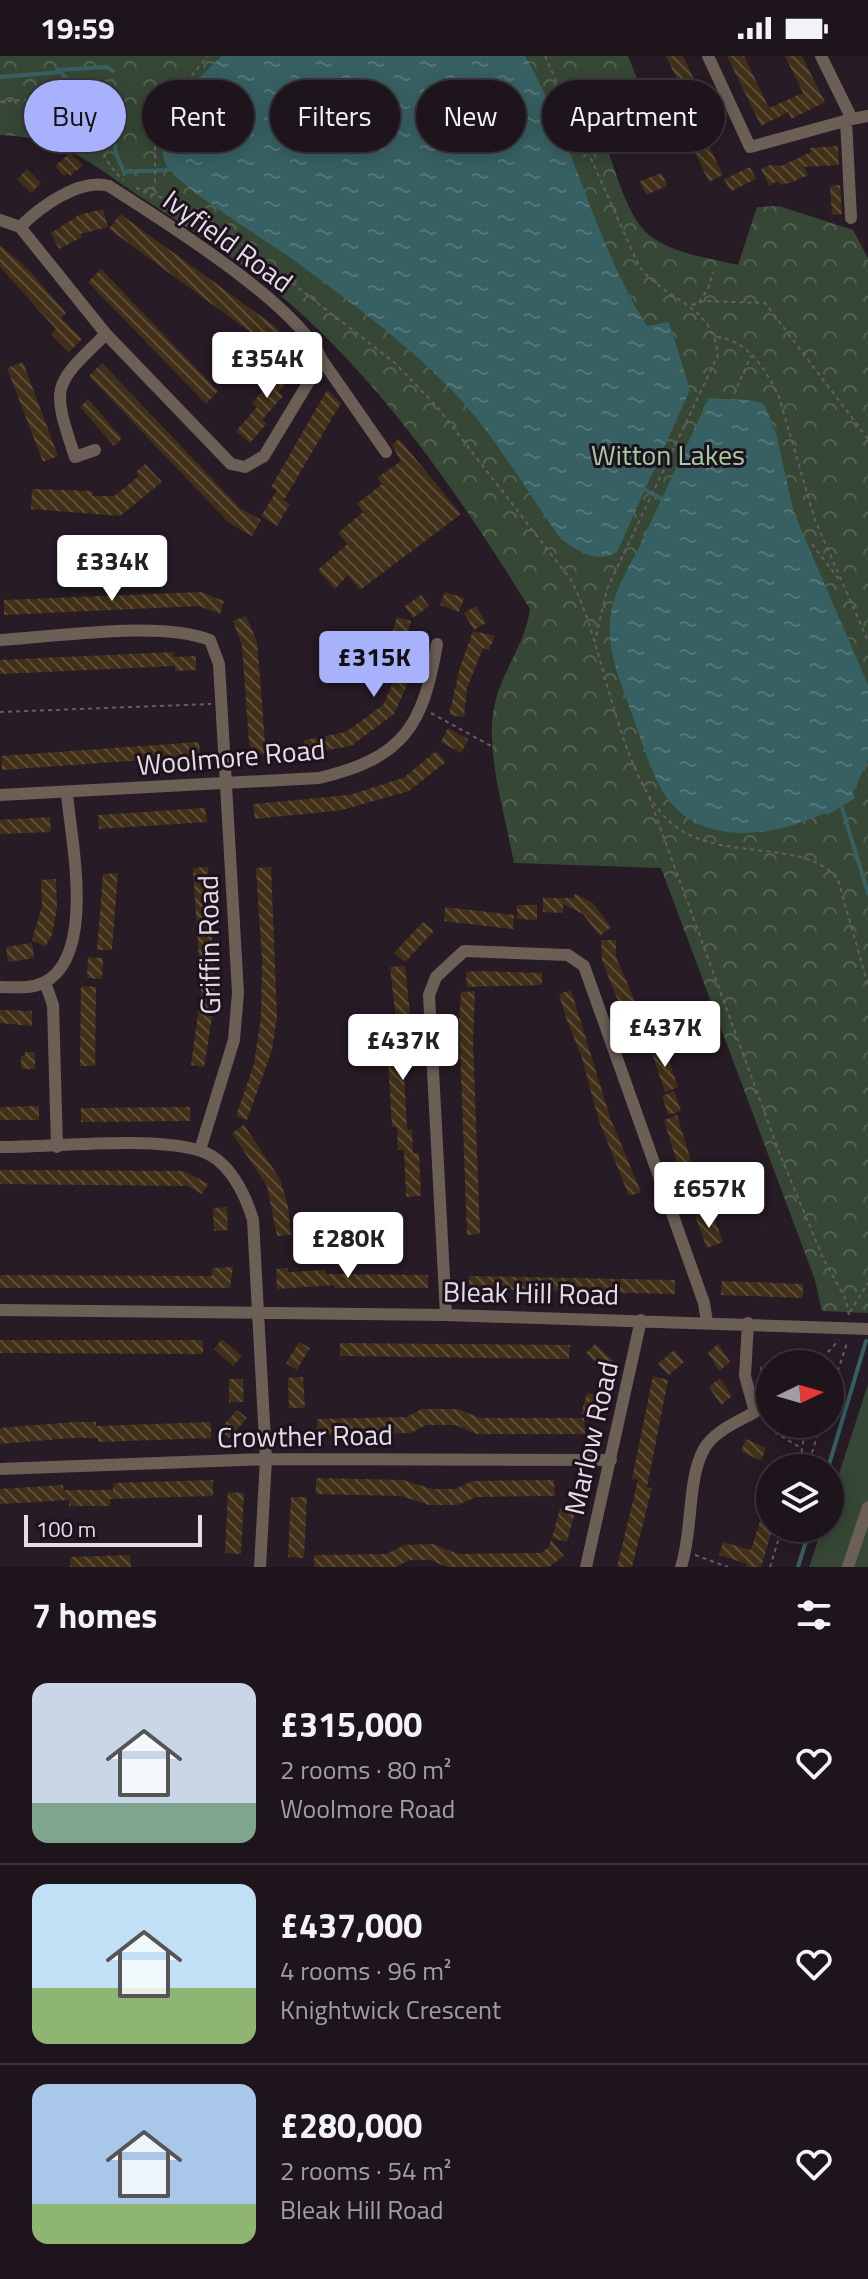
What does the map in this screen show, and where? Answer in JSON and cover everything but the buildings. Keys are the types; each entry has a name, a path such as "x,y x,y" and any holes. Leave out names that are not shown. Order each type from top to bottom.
{"street":[{"path":"708,56 750,147 868,116"},
{"path":"821,56 849,119 851,218"},
{"name":"Ivyfield Road","path":"20,227 77,188 100,183 109,186 212,256 283,311 314,340 322,360 386,452"},
{"path":"0,220 20,227 106,334 231,464 245,467 264,456 322,360"},
{"path":"95,450 75,457 58,390 66,373 106,334"},
{"name":"Griffin Road","path":"0,640 191,632 210,640 219,664 238,993 234,1040 200,1150"},
{"name":"Woolmore Road","path":"0,795 67,794 319,778 352,768 397,743 423,708 437,644"},
{"path":"0,987 27,988 45,982 65,959 78,904 67,794"},
{"path":"446,1315 429,995 436,977 464,951 568,955 584,966 704,1303 707,1322"},
{"path":"45,982 53,1005 57,1147"},
{"path":"0,1147 150,1145 200,1150 230,1172 247,1199 253,1220 266,1459 260,1567"},
{"name":"Bleak Hill Road","path":"0,1310 257,1316 446,1315 748,1323 848,1334 868,1329"},
{"name":"Marlow Road","path":"586,1567 641,1320"},
{"path":"681,1567 704,1448 730,1425 755,1412 745,1376 748,1323"},
{"name":"Crowther Road","path":"0,1469 266,1459 611,1460"},
{"path":"848,1567 868,1507"}],"path":[{"path":"154,192 155,120 208,56"},
{"path":"545,56 639,266 662,291 691,306 706,319 716,337 718,355 607,589 594,642"},
{"path":"0,102 31,100 63,105 89,127 119,176 136,188 154,192 191,210 256,253 395,363 438,408 571,580 610,695 648,792 664,846 779,1152 850,1312"},
{"path":"698,303 708,289 713,272"},
{"path":"691,306 698,303 765,303 868,439"},
{"path":"716,337 742,345 779,397 811,508 868,641"},
{"path":"734,394 752,355"},
{"path":"812,544 842,582"},
{"path":"0,712 222,703"},
{"path":"423,708 493,747"},
{"path":"648,792 669,821 685,833 755,852 805,857 829,867 838,880 868,985"},
{"path":"843,1350 850,1312 868,1283"},
{"path":"829,1350 848,1334"},
{"path":"785,1438 802,1448"},
{"path":"801,1454 804,1438"},
{"path":"770,1567 778,1542"},
{"path":"686,1552 728,1567"}],"green space":[{"name":"Witton Lakes","path":"0,56 628,56 638,80 542,80 542,152 608,152 640,226 657,241 679,251 738,265 757,207 779,206 853,230 868,258 868,1313 822,1311 815,1280 661,868 514,863 494,765 492,725 497,695 523,635 530,609 423,450 362,376 295,308 204,239 70,152 126,152 126,80 24,80 24,137 0,135"},
{"path":"868,1384 868,1567 809,1567 817,1542 844,1542 844,1459"}],"water":[{"name":"Witton Lakes","path":"222,56 525,56 542,89 542,152 569,152 613,261 647,326 669,322 690,390 617,552 594,556 560,538 488,433 461,400 423,363 342,296 205,200 172,173 163,152 254,152 254,80 197,80"},
{"name":"Witton Lakes","path":"709,398 764,404 776,433 794,513 868,685 868,760 853,792 855,798 827,815 824,813 763,832 720,831 700,825 682,814 667,798 647,757 611,649 610,622 617,591"}],"waterway":[{"path":"57,70 107,67 113,71"},
{"path":"0,77 60,72 111,119 116,153 124,172 169,170"},
{"path":"646,490 662,499"},
{"path":"842,808 868,893"},
{"path":"832,1454 866,1341"},
{"path":"798,1567 806,1542"}]}
